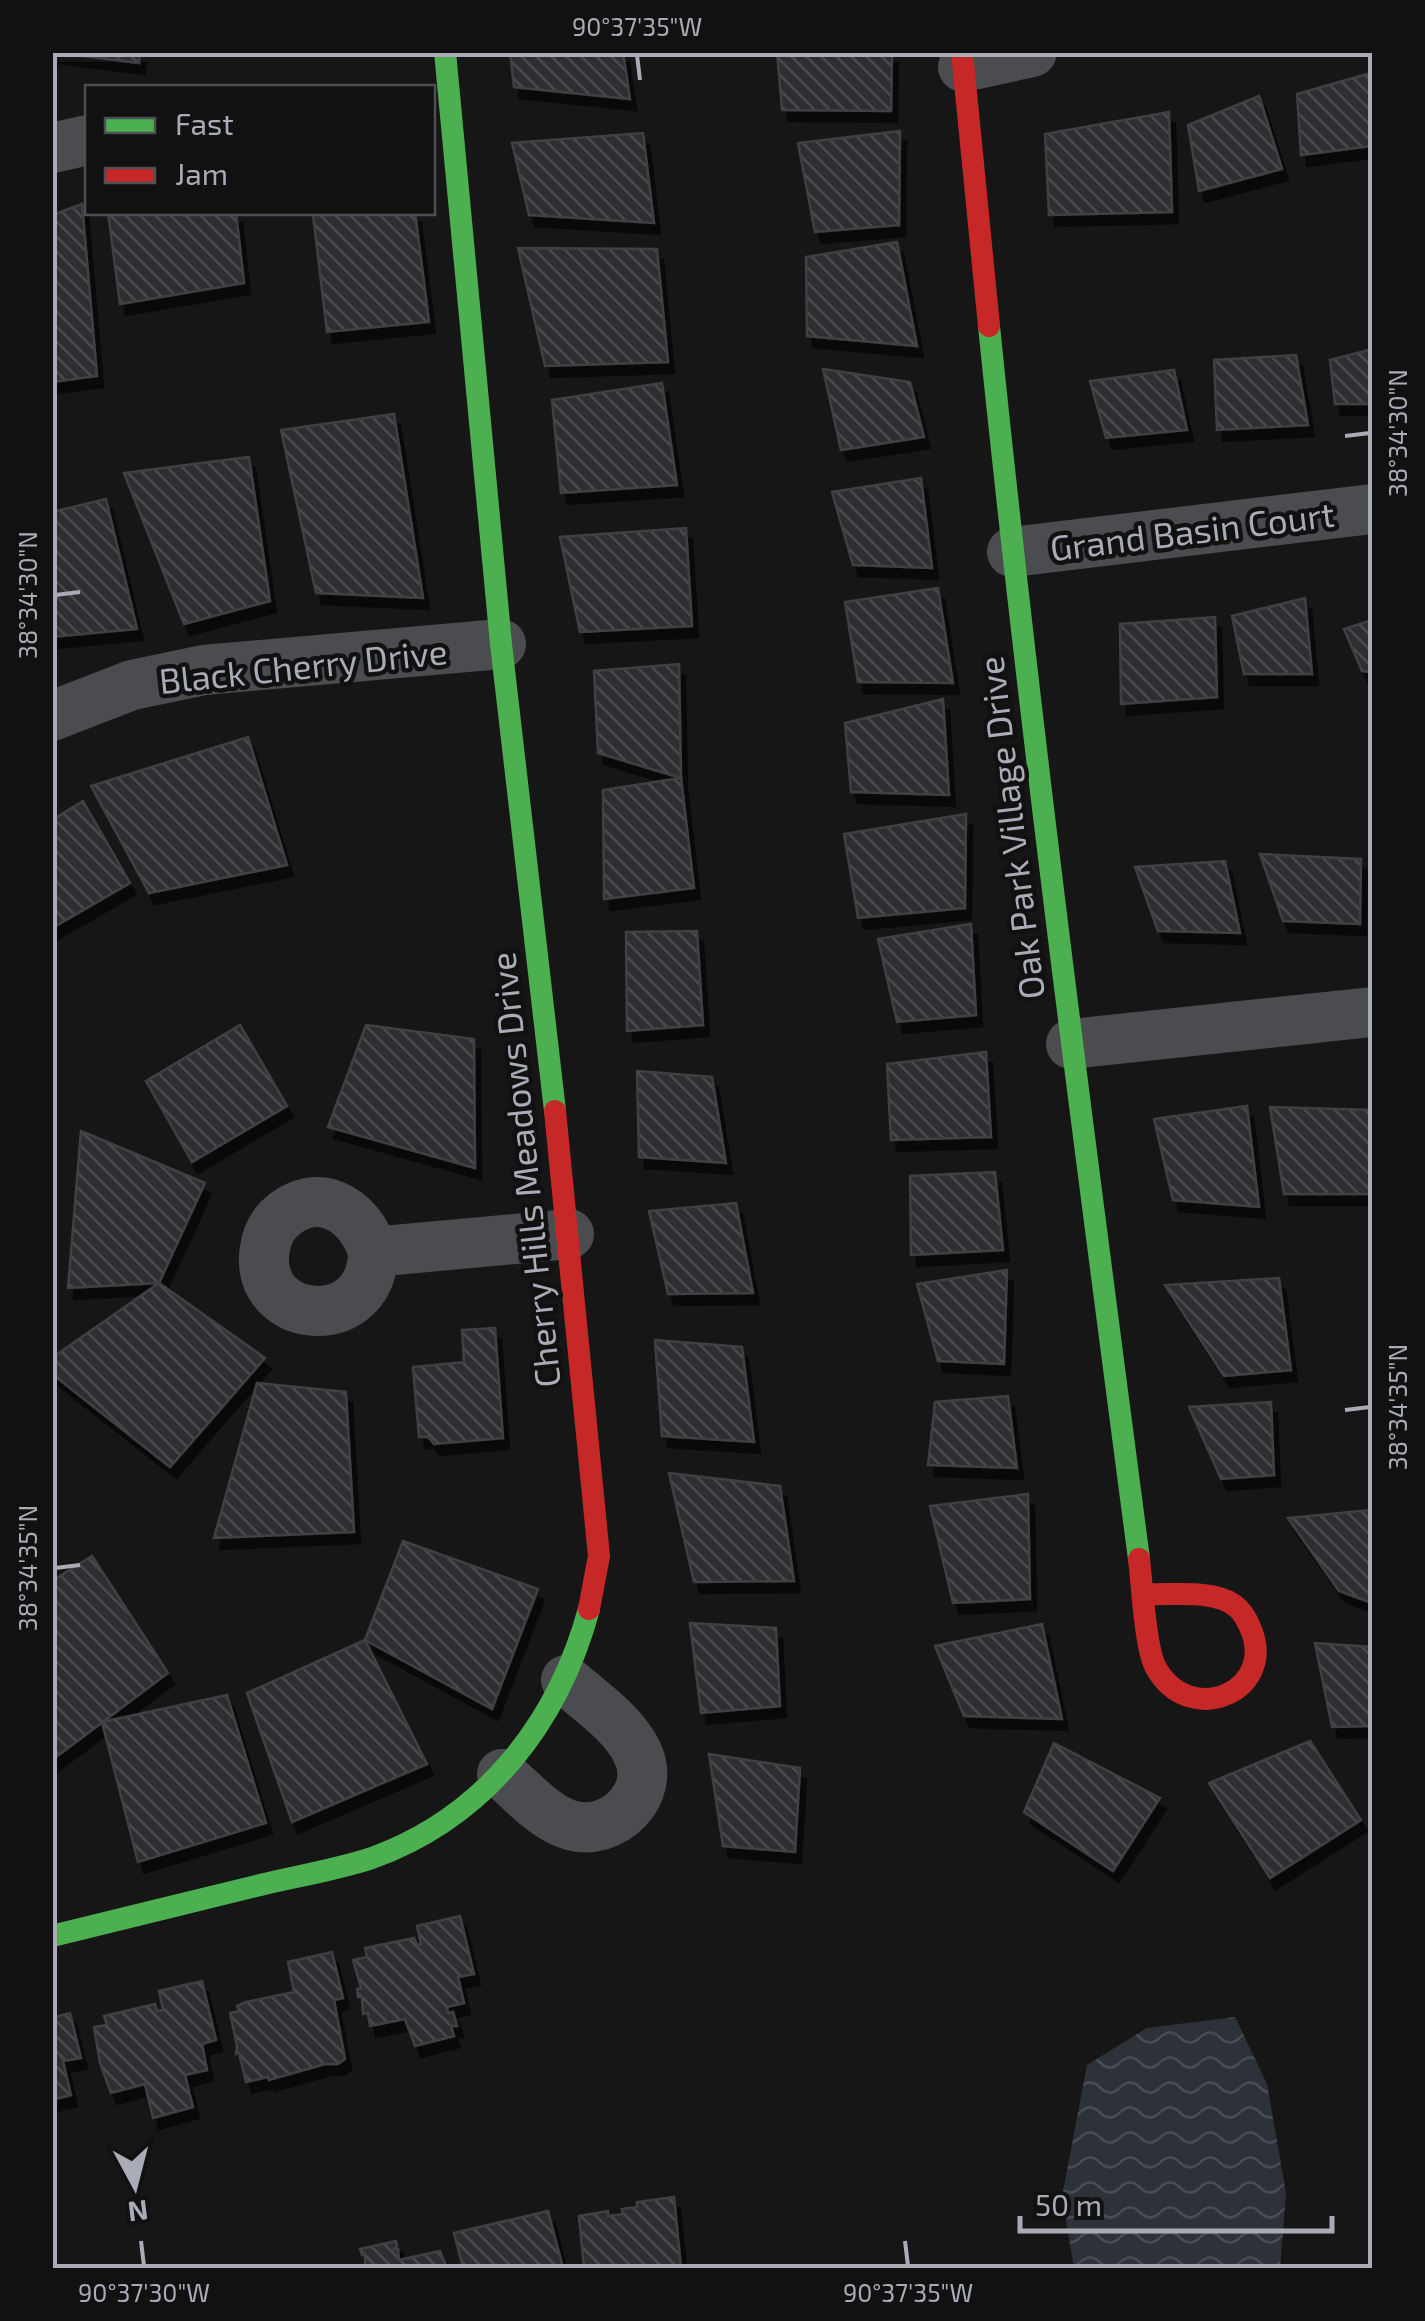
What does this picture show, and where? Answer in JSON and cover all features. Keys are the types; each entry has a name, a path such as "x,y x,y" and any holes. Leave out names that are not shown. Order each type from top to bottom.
{"street":[{"path":"962,60 1032,52"},
{"name":"Oak Park Village Drive","path":"962,60 1012,552 1071,1044 1153,1663 1161,1680 1174,1692 1205,1702 1223,1698 1239,1688 1256,1657 1250,1621 1221,1599 1145,1594"},
{"name":"Cherry Hills Meadows Drive","path":"52,1936 370,1858 456,1815 502,1774 566,1680 595,1598 599,1556 568,1234 500,644 442,85"},
{"path":"52,148 85,141"},
{"name":"Grand Basin Court","path":"1012,552 1372,509"},
{"name":"Black Cherry Drive","path":"52,716 132,685 204,670 500,644"},
{"path":"1071,1044 1372,1012"},
{"path":"373,1252 568,1234"},
{"path":"502,1774 568,1825 605,1825 628,1810 638,1793 642,1774 639,1755 626,1733 566,1680"}],"water":[{"path":"1235,2017 1267,2084 1286,2193 1280,2268 1074,2268 1062,2197 1087,2065 1147,2028"}],"building":[{"path":"52,52 140,52 139,63"},
{"path":"510,52 623,52 630,99 514,87"},
{"path":"777,52 892,52 891,111 782,110"},
{"path":"1371,73 1372,146 1301,155 1297,94"},
{"path":"1259,96 1282,169 1199,191 1188,125"},
{"path":"1169,112 1172,212 1049,215 1045,134"},
{"path":"900,131 899,225 815,232 798,143"},
{"path":"643,133 654,223 529,215 512,143"},
{"path":"82,204 97,376 52,382 52,215"},
{"path":"108,215 236,215 244,283 120,304"},
{"path":"313,215 415,215 429,322 327,332"},
{"path":"897,242 917,346 807,336 806,257"},
{"path":"518,248 657,249 668,362 545,366"},
{"path":"1372,349 1372,404 1335,404 1330,360"},
{"path":"1296,355 1308,425 1217,430 1214,360"},
{"path":"823,369 910,382 924,437 841,450"},
{"path":"1174,370 1187,430 1106,438 1090,381"},
{"path":"662,383 677,485 561,493 552,400"},
{"path":"394,414 423,598 316,593 281,430"},
{"path":"249,457 270,601 184,624 124,473"},
{"path":"921,478 932,568 853,565 832,492"},
{"path":"106,499 137,629 52,637 52,512"},
{"path":"686,528 692,626 580,632 560,537"},
{"path":"938,588 953,683 858,682 845,602"},
{"path":"1305,598 1312,674 1244,674 1232,616"},
{"path":"1215,617 1217,697 1121,704 1120,624"},
{"path":"1372,620 1372,672 1362,671 1344,629"},
{"path":"679,664 681,778 598,753 594,671"},
{"path":"943,699 949,795 851,792 845,723"},
{"path":"248,737 287,865 149,893 91,786"},
{"path":"681,778 694,888 604,899 603,790"},
{"path":"83,801 130,883 52,928 52,820"},
{"path":"966,814 965,908 858,918 844,834"},
{"path":"1260,854 1361,859 1360,924 1283,921"},
{"path":"1225,861 1240,933 1158,931 1135,867"},
{"path":"971,924 976,1015 897,1022 878,939"},
{"path":"697,931 703,1025 627,1031 626,932"},
{"path":"240,1025 287,1106 192,1162 146,1081"},
{"path":"366,1025 474,1039 475,1168 328,1127"},
{"path":"986,1052 991,1137 891,1140 887,1064"},
{"path":"637,1071 712,1077 726,1163 639,1157"},
{"path":"1247,1106 1259,1207 1173,1200 1154,1119"},
{"path":"1270,1107 1372,1110 1372,1194 1284,1194"},
{"path":"81,1131 205,1183 159,1283 68,1288"},
{"path":"995,1172 1003,1250 911,1255 910,1176"},
{"path":"736,1203 753,1293 668,1294 649,1211"},
{"path":"1007,1270 1004,1364 938,1361 917,1284"},
{"path":"1279,1278 1291,1370 1224,1376 1165,1285"},
{"path":"159,1283 265,1358 170,1467 52,1374 52,1358"},
{"path":"495,1328 503,1438 434,1444 428,1437 419,1437 413,1367 464,1362 462,1330"},
{"path":"655,1340 742,1347 754,1442 662,1436"},
{"path":"257,1383 346,1392 354,1532 214,1538"},
{"path":"1008,1396 1017,1468 928,1465 935,1402"},
{"path":"1271,1402 1274,1475 1221,1479 1189,1407"},
{"path":"669,1473 780,1486 794,1581 694,1582"},
{"path":"1028,1494 1030,1599 953,1603 930,1506"},
{"path":"1370,1510 1372,1603 1339,1591 1288,1518"},
{"path":"403,1541 538,1589 492,1709 365,1640"},
{"path":"92,1556 168,1673 52,1760 52,1581"},
{"path":"690,1623 776,1628 780,1706 701,1713"},
{"path":"1042,1624 1062,1719 964,1716 935,1646"},
{"path":"365,1640 427,1764 292,1822 247,1693"},
{"path":"1315,1643 1372,1647 1372,1726 1332,1727"},
{"path":"227,1695 266,1823 138,1862 102,1722"},
{"path":"1310,1741 1361,1820 1270,1878 1209,1783"},
{"path":"1054,1743 1160,1798 1113,1871 1024,1812"},
{"path":"709,1754 800,1768 795,1852 723,1846"},
{"path":"460,1916 474,1974 458,1977 464,2003 447,2007 457,2026 451,2026 454,2036 415,2046 405,2019 370,2026 368,2013 363,2014 362,1997 358,1997 357,1989 361,1988 353,1960 367,1957 365,1948 414,1938 417,1945 421,1944 417,1926"},
{"path":"332,1952 343,1998 334,2000 345,2059 338,2064 246,2082 239,2053 236,2054 230,2013 239,2011 237,2006 246,2002 294,1992 288,1962"},
{"path":"202,1981 216,2040 202,2044 207,2070 185,2075 193,2107 153,2118 145,2084 111,2093 100,2063 94,2027 107,2025 104,2016 155,2004 157,2011 163,2010 159,1991"},
{"path":"70,2013 81,2058 63,2061 71,2095 52,2100 52,2018"},
{"path":"674,2197 681,2268 584,2268 579,2216 608,2211 608,2216 623,2214 622,2209 637,2207 637,2202"},
{"path":"548,2211 563,2268 463,2268 454,2233"},
{"path":"396,2241 393,2250 398,2249 399,2260 440,2251 447,2268 365,2268 365,2254 360,2249"}],"traffic: fast":[{"path":"445,52 501,644 555,1111"},
{"path":"989,326 1041,789 1139,1559"},
{"path":"52,1936 372,1858 449,1818 482,1791 537,1727 558,1690 589,1609"}],"traffic: jam":[{"path":"962,52 989,326"},
{"path":"555,1111 599,1556 589,1609"},
{"path":"1139,1559 1152,1657 1170,1686 1189,1696 1208,1699 1227,1694 1242,1684 1253,1668 1256,1648 1249,1625 1238,1609 1227,1601 1203,1595 1145,1594"}]}
